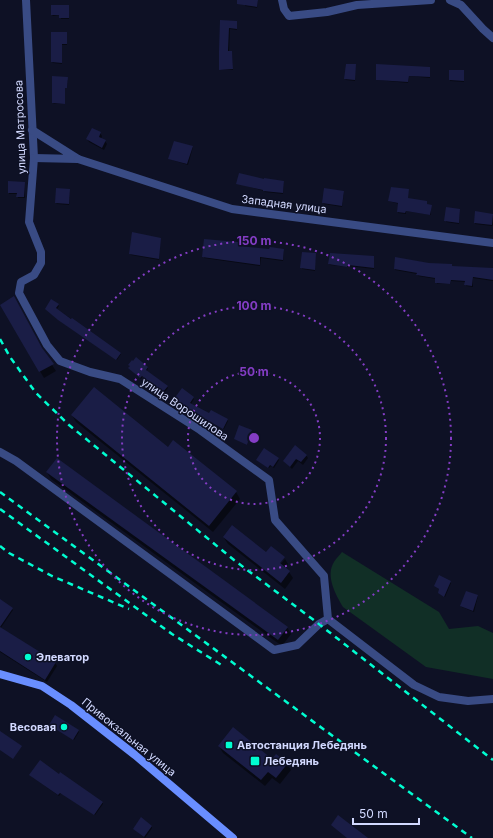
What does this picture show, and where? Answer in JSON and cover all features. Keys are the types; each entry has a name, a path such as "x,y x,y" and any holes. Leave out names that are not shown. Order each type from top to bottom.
{"main road":[{"name":"Привокзальная улица","path":"0,674 42,686 71,705 135,754 233,838"}],"street":[{"name":"улица Матросова","path":"26,0 34,158 29,222 41,252"},
{"path":"282,0 284,9 289,16 327,12 357,5 431,0"},
{"path":"450,0 462,5 482,29 493,38"},
{"path":"32,130 78,159"},
{"path":"34,158 78,159"},
{"name":"Западная улица","path":"78,159 232,209 493,243"},
{"name":"улица Ворошилова","path":"41,252 41,263 34,275 21,282 19,293 47,345 60,362 90,372 120,379 200,430 269,480 275,520 324,576 328,619"},
{"path":"0,452 16,461 274,650 297,645 319,624 328,619 414,685 439,697 468,701 493,699"}],"green space":[{"path":"342,552 439,612 449,629 478,626 493,633 493,679 426,667 343,607 337,597 331,579 334,562"}],"building":[{"path":"237,0 258,0 257,7 237,4"},
{"path":"51,5 69,5 69,18 59,18 59,15 51,15"},
{"path":"220,20 237,21 237,29 229,28 228,51 232,51 233,69 219,70"},
{"path":"51,32 67,32 67,44 62,44 62,63 51,62"},
{"path":"346,64 356,64 355,80 344,79"},
{"path":"376,64 430,67 430,77 409,76 408,82 376,80"},
{"path":"449,70 464,70 464,81 449,80"},
{"path":"52,76 68,77 67,88 65,88 65,104 52,103"},
{"path":"92,128 101,132 99,137 106,140 102,148 86,139"},
{"path":"174,141 193,146 187,164 168,159"},
{"path":"239,173 264,179 284,181 283,193 263,191 236,184"},
{"path":"8,181 25,182 24,197 16,197 17,193 8,193"},
{"path":"391,187 409,189 408,198 427,201 427,204 432,205 430,215 406,211 405,213 397,212 398,203 388,201"},
{"path":"56,188 70,189 69,204 55,203"},
{"path":"324,188 344,191 342,206 322,203"},
{"path":"446,207 460,209 459,223 444,221"},
{"path":"475,211 493,214 492,225 474,223"},
{"path":"132,232 161,238 159,259 129,254"},
{"path":"204,239 238,242 238,246 284,249 283,260 260,257 260,265 202,257"},
{"path":"302,252 316,253 315,270 300,268"},
{"path":"330,253 374,256 374,268 348,265 347,267 328,264"},
{"path":"395,257 429,263 452,264 452,266 493,268 493,280 473,277 472,286 464,285 465,281 451,280 450,284 435,283 435,278 394,269"},
{"path":"14,296 42,348 54,364 39,372 0,305"},
{"path":"51,299 59,304 56,308 121,353 116,360 58,320 45,309"},
{"path":"136,357 148,367 146,370 168,386 163,392 142,376 140,378 128,368 130,366 128,365"},
{"path":"94,387 168,447 173,440 237,491 209,526 71,415"},
{"path":"182,388 194,397 190,403 209,413 211,410 228,419 223,429 200,416 197,421 186,415 188,411 174,399"},
{"path":"239,425 252,430 247,445 234,439"},
{"path":"295,445 307,455 301,462 296,459 290,467 283,461"},
{"path":"264,448 279,458 273,467 270,465 268,468 256,460"},
{"path":"57,458 288,627 278,640 46,472"},
{"path":"232,525 266,552 271,546 285,557 280,563 290,571 281,583 223,537"},
{"path":"439,575 451,581 444,597 438,593 439,589 434,586"},
{"path":"466,591 478,595 473,611 460,606"},
{"path":"0,599 13,608 0,627"},
{"name":"Элеватор","path":"0,627 56,662 45,680 0,651"},
{"name":"Весовая","path":"55,715 79,730 73,740 49,725"},
{"path":"233,727 272,759 276,754 288,763 276,778 268,772 261,780 218,746"},
{"path":"0,731 22,746 13,759 0,750"},
{"path":"40,760 103,802 94,815 60,793 58,795 29,775"},
{"path":"338,815 368,838 347,838 331,825"},
{"path":"141,817 152,826 144,837 133,829"}],"railway":[{"path":"0,339 10,357 36,393 69,425 234,560 315,621 493,760"},
{"path":"0,492 472,838"},
{"path":"0,509 172,634 223,666"},
{"path":"0,546 9,553 52,576 129,609"}],"place":[{"name":"Элеватор","path":"28,657"},
{"name":"Весовая","path":"64,727"},
{"name":"Автостанция Лебедянь","path":"229,745"},
{"name":"Лебедянь","path":"255,761"}]}
